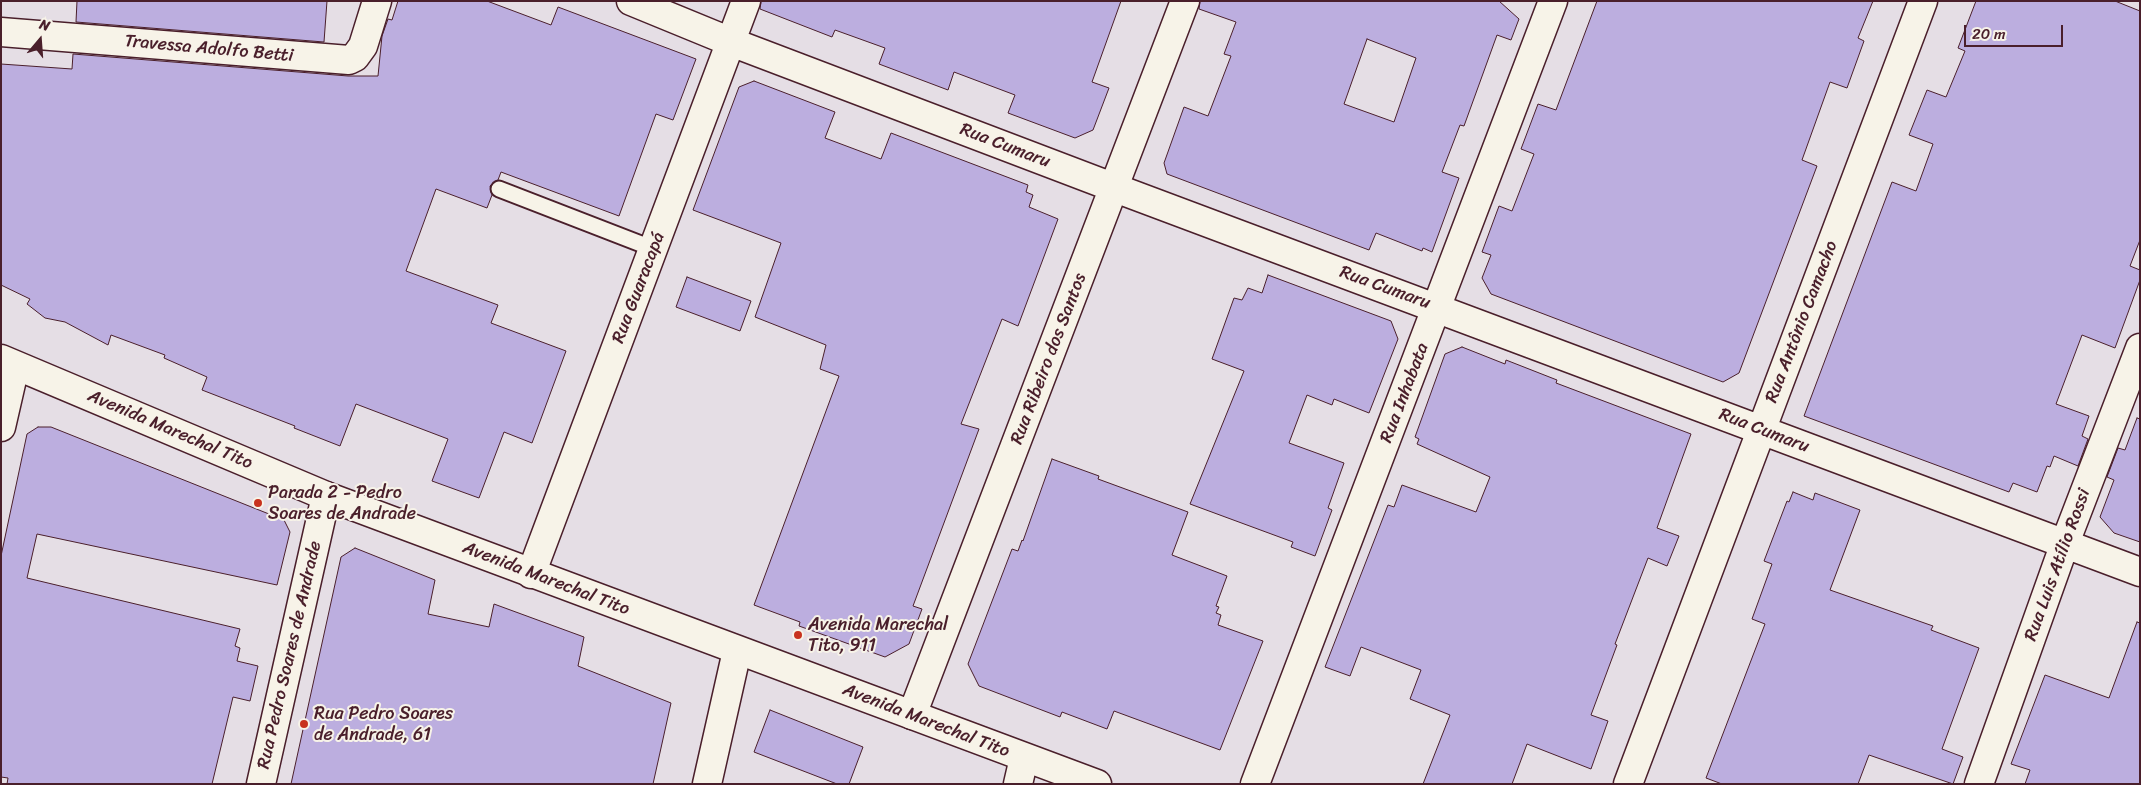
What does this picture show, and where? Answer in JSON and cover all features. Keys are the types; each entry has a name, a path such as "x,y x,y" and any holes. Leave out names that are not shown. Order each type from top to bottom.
{"street":[{"name":"Travessa Adolfo Betti","path":"1,32 349,60 355,58 363,46 377,1"},
{"name":"Rua Cumaru","path":"631,1 731,42 1115,188 2140,572"},
{"name":"Rua Guaracapá","path":"531,574 746,1"},
{"name":"Rua Ribeiro dos Santos","path":"912,715 1185,1"},
{"name":"Rua Inhabata","path":"1255,784 1553,1"},
{"name":"Rua Antônio Camacho","path":"1628,784 1923,1"},
{"name":"Rua Luis Atílio Rossi","path":"1979,784 2065,543 2140,348"},
{"name":"Avenida Marechal Tito","path":"8,362 326,496 912,715 1021,771 1097,784"},
{"path":"1,427 8,362"},
{"name":"Rua Pedro Soares de Andrade","path":"260,784 326,496"},
{"path":"707,784 737,651"}],"lane":[{"path":"499,189 654,249"}],"building":[{"path":"77,1 327,1 324,42 76,22"},
{"path":"398,1 487,1 551,25 558,7 696,59 673,120 656,114 619,216 501,172 498,180 490,186 492,195 487,208 436,189 406,271 498,305 491,323 566,351 532,443 504,432 479,498 432,481 448,439 356,404 340,446 294,428 295,426 202,390 207,377 164,358 165,355 111,335 108,345 65,322 45,318 27,304 30,299 1,285 1,64 72,69 73,54 348,76 378,76 382,36 388,19 392,20"},
{"path":"761,1 1121,1 1092,82 1109,88 1093,130 1075,138 1008,113 1015,95 954,72 948,90 879,64 885,48 835,30 832,37 760,9"},
{"path":"1200,1 1499,1 1519,19 1511,40 1497,35 1464,126 1460,125 1442,172 1459,178 1432,252 1423,248 1422,251 1376,233 1369,250 1167,174 1164,163 1184,107 1208,116 1231,56 1224,54 1236,22 1199,9","holes":["1367,39 1416,58 1394,122 1344,104"]},
{"path":"1597,1 1873,1 1858,38 1864,41 1847,88 1830,82 1802,160 1817,166 1739,373 1723,382 1491,294 1482,278 1491,255 1482,252 1499,206 1512,211 1534,154 1521,149 1538,104 1556,110"},
{"path":"1976,1 2115,1 2140,11 2140,240 2130,266 2140,270 2140,280 2115,348 2082,335 2056,404 2089,416 2082,436 2088,439 2078,466 2054,456 2050,467 2047,466 2037,492 2013,483 2009,492 1804,416 1892,182 1916,191 1933,144 1909,135 1927,90 1946,97 1965,51 1958,48"},
{"path":"754,81 835,112 825,138 881,159 891,133 1028,185 1026,192 1033,195 1029,207 1058,219 1018,326 1002,319 961,424 979,429 913,606 922,609 909,644 885,657 799,626 800,622 754,605 839,376 820,369 826,345 755,317 781,243 693,210 739,87"},
{"path":"1268,275 1391,321 1398,339 1369,413 1334,399 1332,405 1307,395 1289,443 1344,463 1328,508 1332,510 1315,556 1291,547 1293,542 1190,504 1244,371 1212,359 1234,298 1242,300 1248,288 1262,293"},
{"path":"687,277 751,301 740,331 676,307"},
{"path":"1462,347 1505,364 1506,360 1557,380 1556,383 1691,434 1657,528 1679,536 1667,566 1648,558 1615,644 1617,645 1591,715 1608,721 1591,769 1527,744 1512,784 1423,784 1450,715 1410,699 1421,670 1361,647 1350,676 1325,667 1388,505 1394,507 1402,485 1476,512 1490,477 1417,444 1419,439 1415,437 1445,354"},
{"path":"2137,418 2140,419 2140,542 2114,533 2100,517 2114,480 2107,477 2118,448 2125,450"},
{"path":"38,427 51,427 284,520 290,532 277,585 37,534 27,578 240,629 235,646 240,648 237,661 258,666 250,701 233,697 212,784 7,784 8,778 1,777 1,556 27,434"},
{"path":"1052,459 1099,476 1098,479 1188,512 1172,555 1227,576 1216,606 1219,607 1216,613 1221,615 1218,625 1263,641 1220,750 1114,711 1107,729 1062,712 1060,717 979,686 968,664 1012,549 1018,551 1023,541"},
{"path":"1793,492 1813,500 1815,493 1860,510 1830,590 1933,626 1931,630 1979,648 1942,749 1963,757 1953,784 1869,755 1858,784 1722,784 1706,778 1765,624 1752,619 1772,564 1764,561 1787,501 1789,502"},
{"path":"355,548 435,580 428,614 489,627 494,604 584,637 578,666 671,703 653,784 291,784 341,557"},
{"path":"2137,622 2140,623 2140,784 2025,784 2030,770 2011,764 2045,675 2109,698"},
{"path":"770,710 863,747 849,784 837,784 754,752"}],"place":[{"name":"Parada 2 - Pedro Soares de Andrade","path":"258,503"},
{"name":"Avenida Marechal Tito, 911","path":"798,635"},
{"name":"Rua Pedro Soares de Andrade, 61","path":"304,724"}]}
